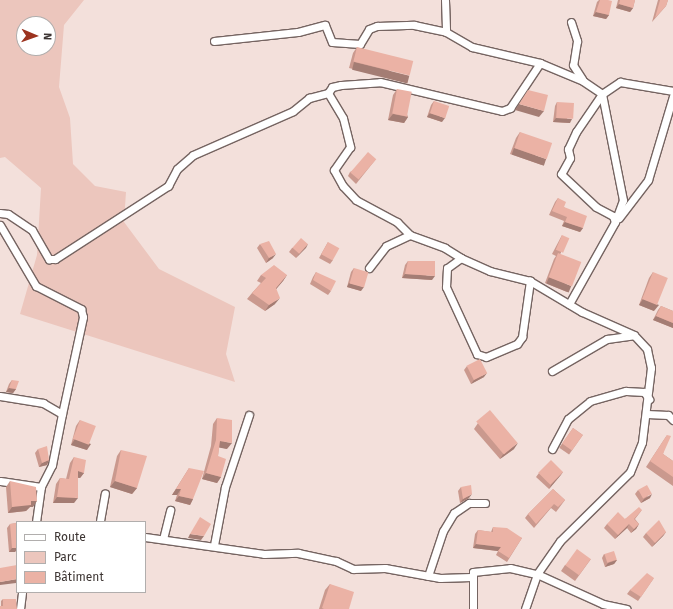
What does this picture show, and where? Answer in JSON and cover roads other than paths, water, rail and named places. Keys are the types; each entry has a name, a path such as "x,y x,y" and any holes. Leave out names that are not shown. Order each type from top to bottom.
{"street":[{"path":"445,0 446,32"},
{"path":"571,22 577,41 573,65 583,81"},
{"path":"214,41 298,32 315,25 325,25 332,42 360,44 369,30 378,26 414,25 446,32 472,47 540,63 583,81 602,94 622,186 623,200 615,222"},
{"path":"0,214 8,214 32,230 49,259 55,259 168,186 177,169 193,155 293,111 309,98 328,93 336,86 380,82 502,111 510,108 540,63"},
{"path":"615,222 613,216 596,206 561,174 570,158 568,149 576,132 602,94 620,82 673,91"},
{"path":"328,93 343,118 350,147 334,170 356,200 397,222 410,236 445,248 461,258 490,272 530,282 568,304 634,335 647,349 651,368 649,400 647,414 630,472 560,541 537,574 525,609"},
{"path":"568,304 615,222 648,180 673,96"},
{"path":"0,225 36,286 81,309 83,317 52,465 41,487 36,521"},
{"path":"369,268 386,246 410,236"},
{"path":"461,258 447,268 446,287 477,354 486,357 517,344 522,337 530,282"},
{"path":"552,371 607,339 634,335"},
{"path":"552,449 568,419 590,401 626,391 644,392 649,400"},
{"path":"0,396 43,403 62,414"},
{"path":"647,414 668,415 673,420"},
{"path":"214,545 225,487 249,415"},
{"path":"0,481 41,487"},
{"path":"101,521 105,493"},
{"path":"428,576 443,531 454,513 469,503 485,503"},
{"path":"163,539 170,510"},
{"path":"146,537 214,545 264,554 298,553 336,561 353,569 385,568 428,576 472,578"},
{"path":"473,609 472,572 486,568 510,568 537,574 603,604 626,609"},
{"path":"20,609 22,593"}]}
